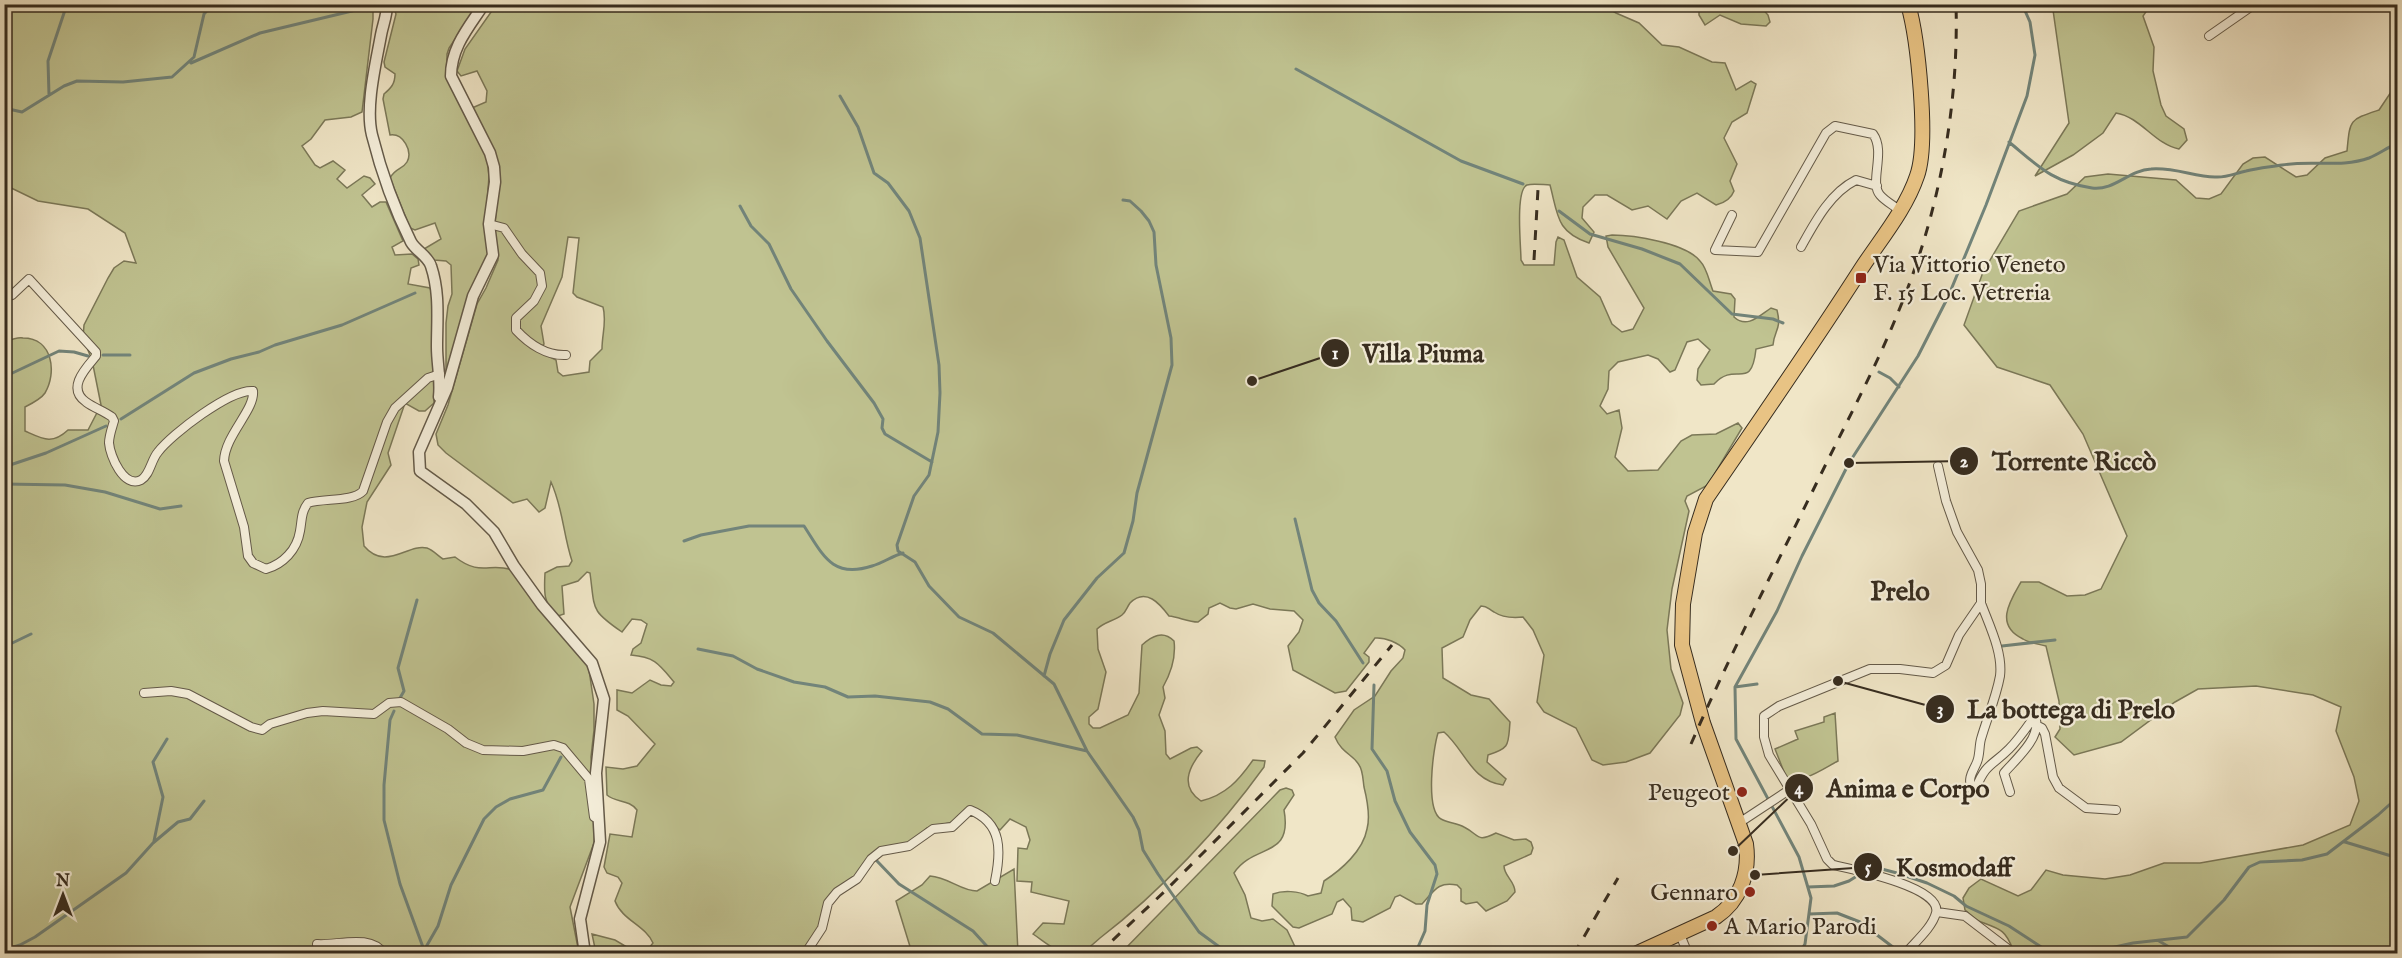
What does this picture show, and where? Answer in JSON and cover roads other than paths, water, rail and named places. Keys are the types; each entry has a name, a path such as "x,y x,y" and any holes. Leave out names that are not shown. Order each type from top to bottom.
{"main road":[{"path":"1635,954 1716,917 1734,903 1743,882 1747,865 1746,844 1703,723 1684,660 1681,631 1683,604 1695,532 1706,499 1825,325 1899,210 1918,175 1921,154 1916,43 1908,4"}],"street":[{"path":"387,4 387,17 378,51 371,105 371,133 388,186 412,244 430,263 438,300 440,326 437,348 440,374 438,406"},
{"path":"484,4 457,46 451,62 451,75 490,153 494,167 495,182 489,224 493,255 473,296 447,388 419,452 420,471 466,504 494,532 514,566 542,605 592,663 604,699 596,773 600,842 580,919 585,954"},
{"path":"2209,36 2255,4"},
{"path":"1732,215 1715,250 1758,252 1826,133 1835,126 1873,134 1879,150 1877,186 1879,194 1899,210"},
{"path":"1801,247 1819,215 1844,186 1856,180 1877,186"},
{"path":"489,224 504,228 522,254 540,273 542,286 534,301 516,318 516,330 525,340 541,349 556,356 566,355"},
{"path":"4,298 12,295 30,279 96,352 96,356 80,376 79,394 82,399 112,417 114,421 109,441 112,453 121,471 127,479 132,481 144,478 158,452 174,435 197,417 237,393 253,391 254,395 225,451 224,461 244,527 248,556 258,568 266,569 277,566 291,552 298,541 303,510 308,503 349,498 363,492 387,422 395,408 428,378 440,374"},
{"path":"1938,466 1957,532 1978,570 1981,603 1998,652 2000,673 1981,741 1978,761 1971,773 1971,788 1976,788 1982,773 1990,762 2007,751 2022,736 2032,720 2036,720 2045,734 2053,777 2059,788 2086,808 2116,810"},
{"path":"1937,912 1932,899 1909,886 1833,865 1827,859 1811,824 1787,791 1769,755 1764,737 1764,716 1779,706 1870,669 1900,669 1933,673 1946,665 1959,635 1981,603"},
{"path":"144,693 171,691 189,694 251,727 262,730 270,724 307,713 323,711 374,714 389,703 401,702 448,729 466,743 483,750 523,751 554,745 563,748 589,779 594,817 599,820"},
{"path":"2010,792 2004,773 2030,742 2038,726"},
{"path":"1739,823 1787,791"},
{"path":"805,954 822,928 828,903 837,892 857,879 871,859 881,851 909,846 933,829 952,827 970,810 977,813 996,833 1000,857 995,881"},
{"path":"1905,954 1929,926 1937,912"},
{"path":"1937,912 1965,916 2008,949 2007,952 1984,954"},
{"path":"1679,932 1688,954"},
{"path":"316,944 359,942 372,944 384,954"}],"waterway":[{"path":"49,95 48,61 67,4"},
{"path":"4,108 22,112 64,86 77,81 123,82 172,77 194,57 204,14 213,4"},
{"path":"1799,954 1805,944 1811,898 1799,857 1736,739 1735,687 1777,611 1849,463 1918,356 1948,297 2027,96 2035,55 2030,22 2022,4"},
{"path":"191,63 260,33 377,5"},
{"path":"1296,69 1461,161 1523,184"},
{"path":"840,96 858,127 874,173 888,183 909,211 920,238 939,365 938,432 929,475 914,496 897,545 898,551 915,562 929,586 959,617 993,633 1054,684 1087,751 1133,817 1139,830 1143,850 1158,874 1199,932 1229,954"},
{"path":"2009,142 2046,172 2066,182 2092,188 2115,184 2143,170 2151,169 2168,169 2207,177 2219,177 2293,164 2348,163 2369,158 2398,143"},
{"path":"1044,676 1064,620 1097,578 1124,553 1133,521 1137,493 1172,365 1171,338 1156,265 1154,232 1141,211 1130,201 1123,200"},
{"path":"740,206 751,226 769,244 791,289 874,403 883,419 882,428 885,434 932,462"},
{"path":"1559,211 1590,234 1642,249 1680,264 1732,314 1773,319 1783,323"},
{"path":"121,419 194,373 231,359 342,325 415,293"},
{"path":"4,377 59,351 88,356"},
{"path":"103,355 130,355"},
{"path":"1879,372 1899,387"},
{"path":"4,467 46,453 106,426"},
{"path":"4,484 65,485 105,492 160,509 181,506"},
{"path":"1295,519 1312,590 1319,603 1336,621 1363,663"},
{"path":"684,541 701,535 749,526 804,526 823,555 838,567 858,569 872,566 903,553"},
{"path":"400,698 404,691 398,668 417,600"},
{"path":"4,647 31,634"},
{"path":"2002,646 2055,640"},
{"path":"698,649 733,656 757,669 794,682 825,687 848,697 875,696 930,702 948,709 982,734 1017,735 1087,751"},
{"path":"1735,687 1757,684"},
{"path":"1374,685 1372,749 1387,771 1395,801 1410,832 1435,865 1437,874 1427,905 1425,931 1415,954"},
{"path":"394,711 390,720 384,785 384,820 400,884 424,950"},
{"path":"154,841 163,797 153,762 167,739"},
{"path":"422,954 438,926 451,885 484,819 496,807 510,799 543,790 561,757"},
{"path":"2083,954 2133,943 2187,937 2224,900 2249,867 2260,862 2302,860 2327,854 2398,797"},
{"path":"4,950 35,937 126,873 153,843 178,822 190,819 204,801"},
{"path":"2345,842 2398,858"},
{"path":"877,861 899,884 973,931 994,954"},
{"path":"1808,887 1834,886 1849,881 1874,867 1897,873 1927,883 1954,896 1966,906 2009,926 2049,952 2057,954"},
{"path":"1809,914 1837,913 1860,922 1902,954"},
{"path":"2159,941 2181,954"}],"railway":[{"path":"1691,744 1738,642 1870,375 1911,278 1924,240 1943,162 1954,83 1956,4"},
{"path":"1534,260 1538,189"},
{"path":"1098,954 1164,892 1303,753 1392,645"},
{"path":"1574,954 1618,878"}],"place":[{"name":"Via Vittorio Veneto F. 15 Loc. Vetreria","path":"1861,278"},
{"name":"Villa Piuma","path":"1252,381"},
{"name":"Torrente Riccò","path":"1849,463"},
{"name":"La bottega di Prelo","path":"1838,681"},
{"name":"Peugeot","path":"1742,792"},
{"name":"Anima e Corpo","path":"1733,851"},
{"name":"Kosmodaff","path":"1755,875"},
{"name":"Gennaro","path":"1750,892"},
{"name":"A Mario Parodi","path":"1712,926"}],"district":[{"name":"Prelo","path":"1900,591"}]}
